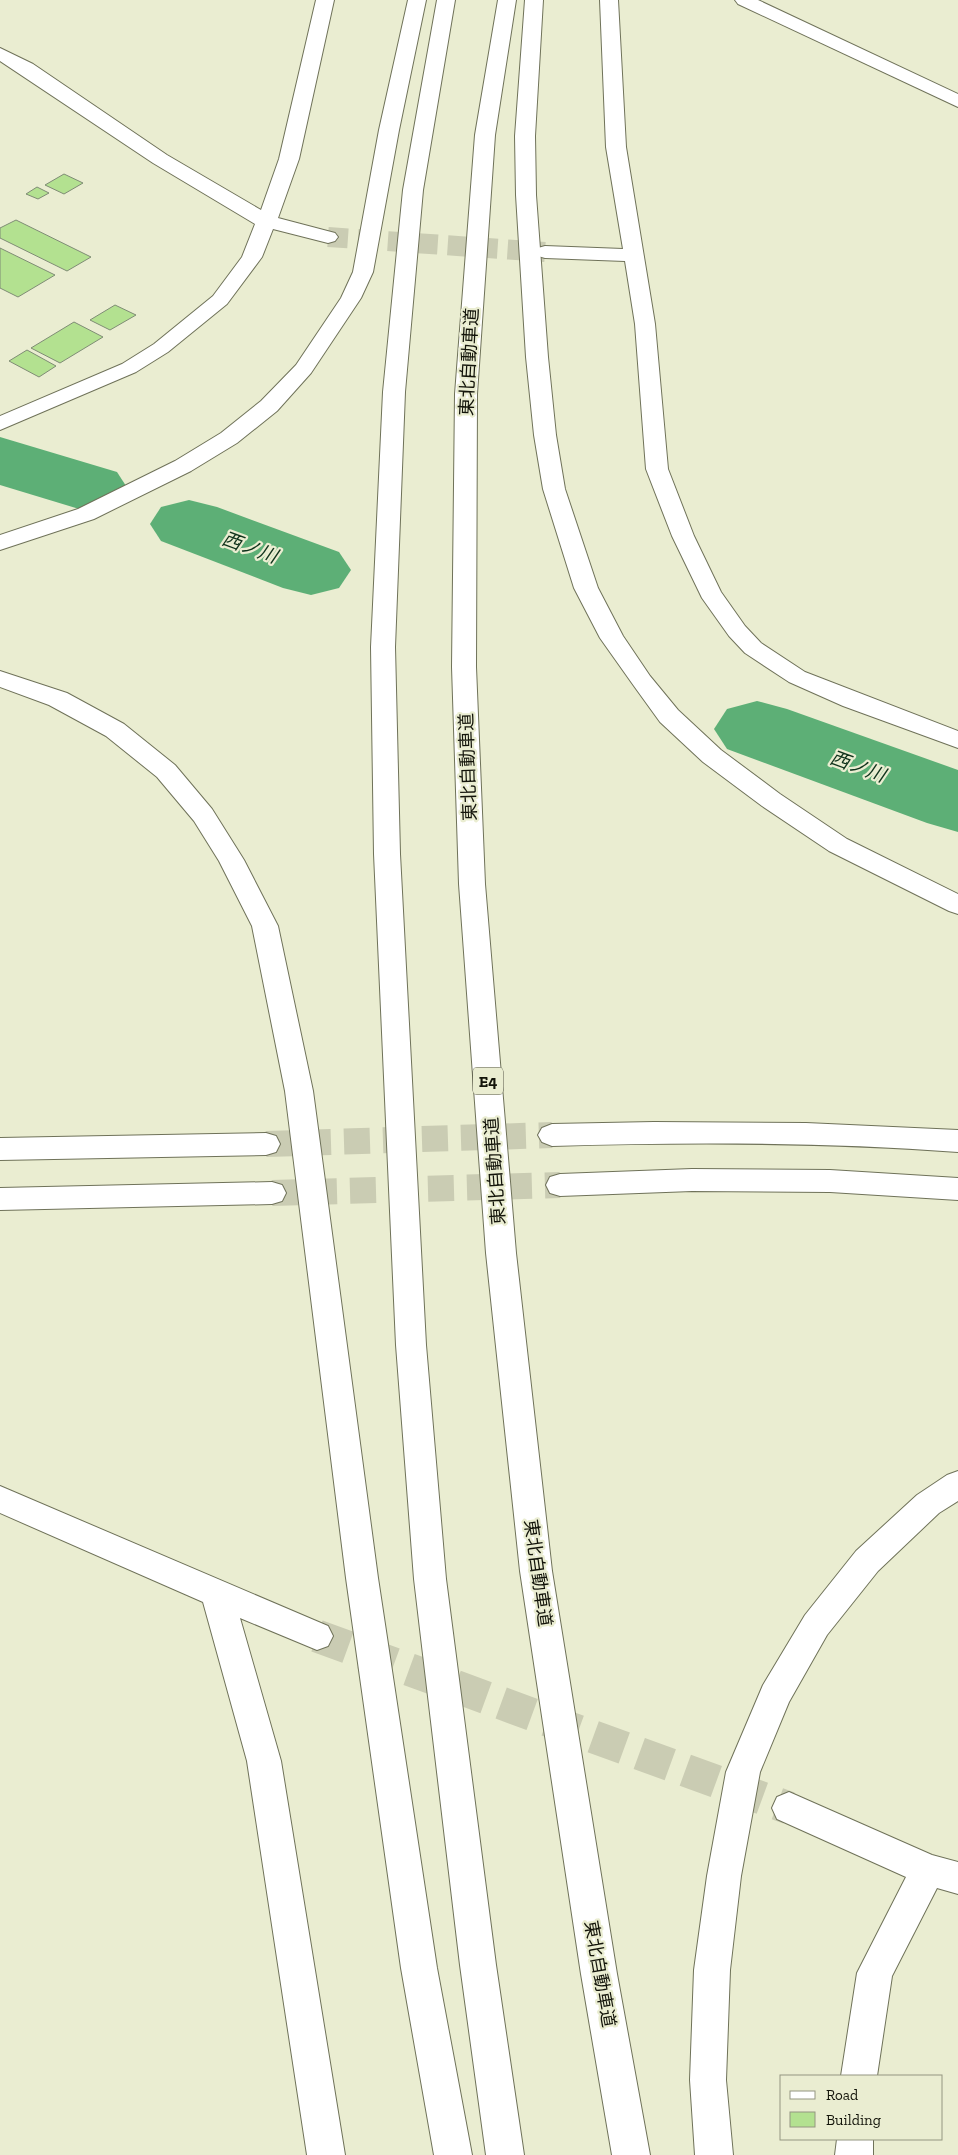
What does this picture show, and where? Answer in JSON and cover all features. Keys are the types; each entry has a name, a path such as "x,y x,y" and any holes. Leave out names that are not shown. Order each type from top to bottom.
{"main road":[{"path":"0,424 129,368 194,323 220,300 239,276 252,257 289,159 325,0"},
{"path":"0,542 86,514 183,466 229,438 269,406 304,369 351,298 363,272 389,130 417,0"},
{"path":"446,0 414,190 394,392 383,647 387,854 411,1345 430,1579 478,1966 505,2155"},
{"name":"東北自動車道","path":"507,0 485,135 466,394 464,667 472,884 501,1253 536,1571 598,1965 631,2155"},
{"path":"534,0 525,136 526,185 537,357 545,435 554,489 586,588 612,638 642,681 669,716 712,756 771,800 838,845 958,905"},
{"path":"609,0 616,147 645,324 657,470 683,536 710,593 737,631 753,648 797,677 958,740"},
{"path":"744,0 958,101"},
{"path":"0,53 26,68 160,159 265,221 328,237"},
{"path":"545,252 634,255"},
{"path":"0,679 58,699 115,730 166,771 203,815 231,860 265,926 299,1091 362,1578 419,1968 453,2155"},
{"path":"552,1136 702,1131 820,1132 958,1141"},
{"path":"0,1149 266,1144"},
{"path":"560,1185 702,1180 830,1181 958,1189"},
{"path":"0,1199 272,1193"},
{"path":"714,2155 708,2080 712,1970 724,1876 743,1772 775,1695 816,1625 866,1561 928,1504 958,1484"},
{"path":"0,1499 317,1636"},
{"path":"217,1593 264,1761 326,2155"},
{"path":"789,1808 943,1874 875,1973 859,2075"},
{"path":"854,2155 855,2140"}],"building":[{"path":"64,174 83,183 64,194 45,185"},
{"path":"37,187 49,193 38,199 26,194"},
{"path":"16,220 91,257 67,271 0,238 0,228"},
{"path":"0,248 55,275 18,297 0,288"},
{"path":"115,305 136,315 110,330 90,320"},
{"path":"74,322 103,337 60,363 31,348"},
{"path":"27,350 56,366 39,377 9,361"}],"waterway":[{"name":"西ノ川","path":"0,460 89,489"},
{"name":"西ノ川","path":"189,524 311,570"},
{"name":"西ノ川","path":"757,729 958,802"}],"tunnel":[{"path":"328,237 545,252"},
{"path":"266,1144 552,1135"},
{"path":"272,1193 560,1185"},
{"path":"317,1636 789,1808"}]}
